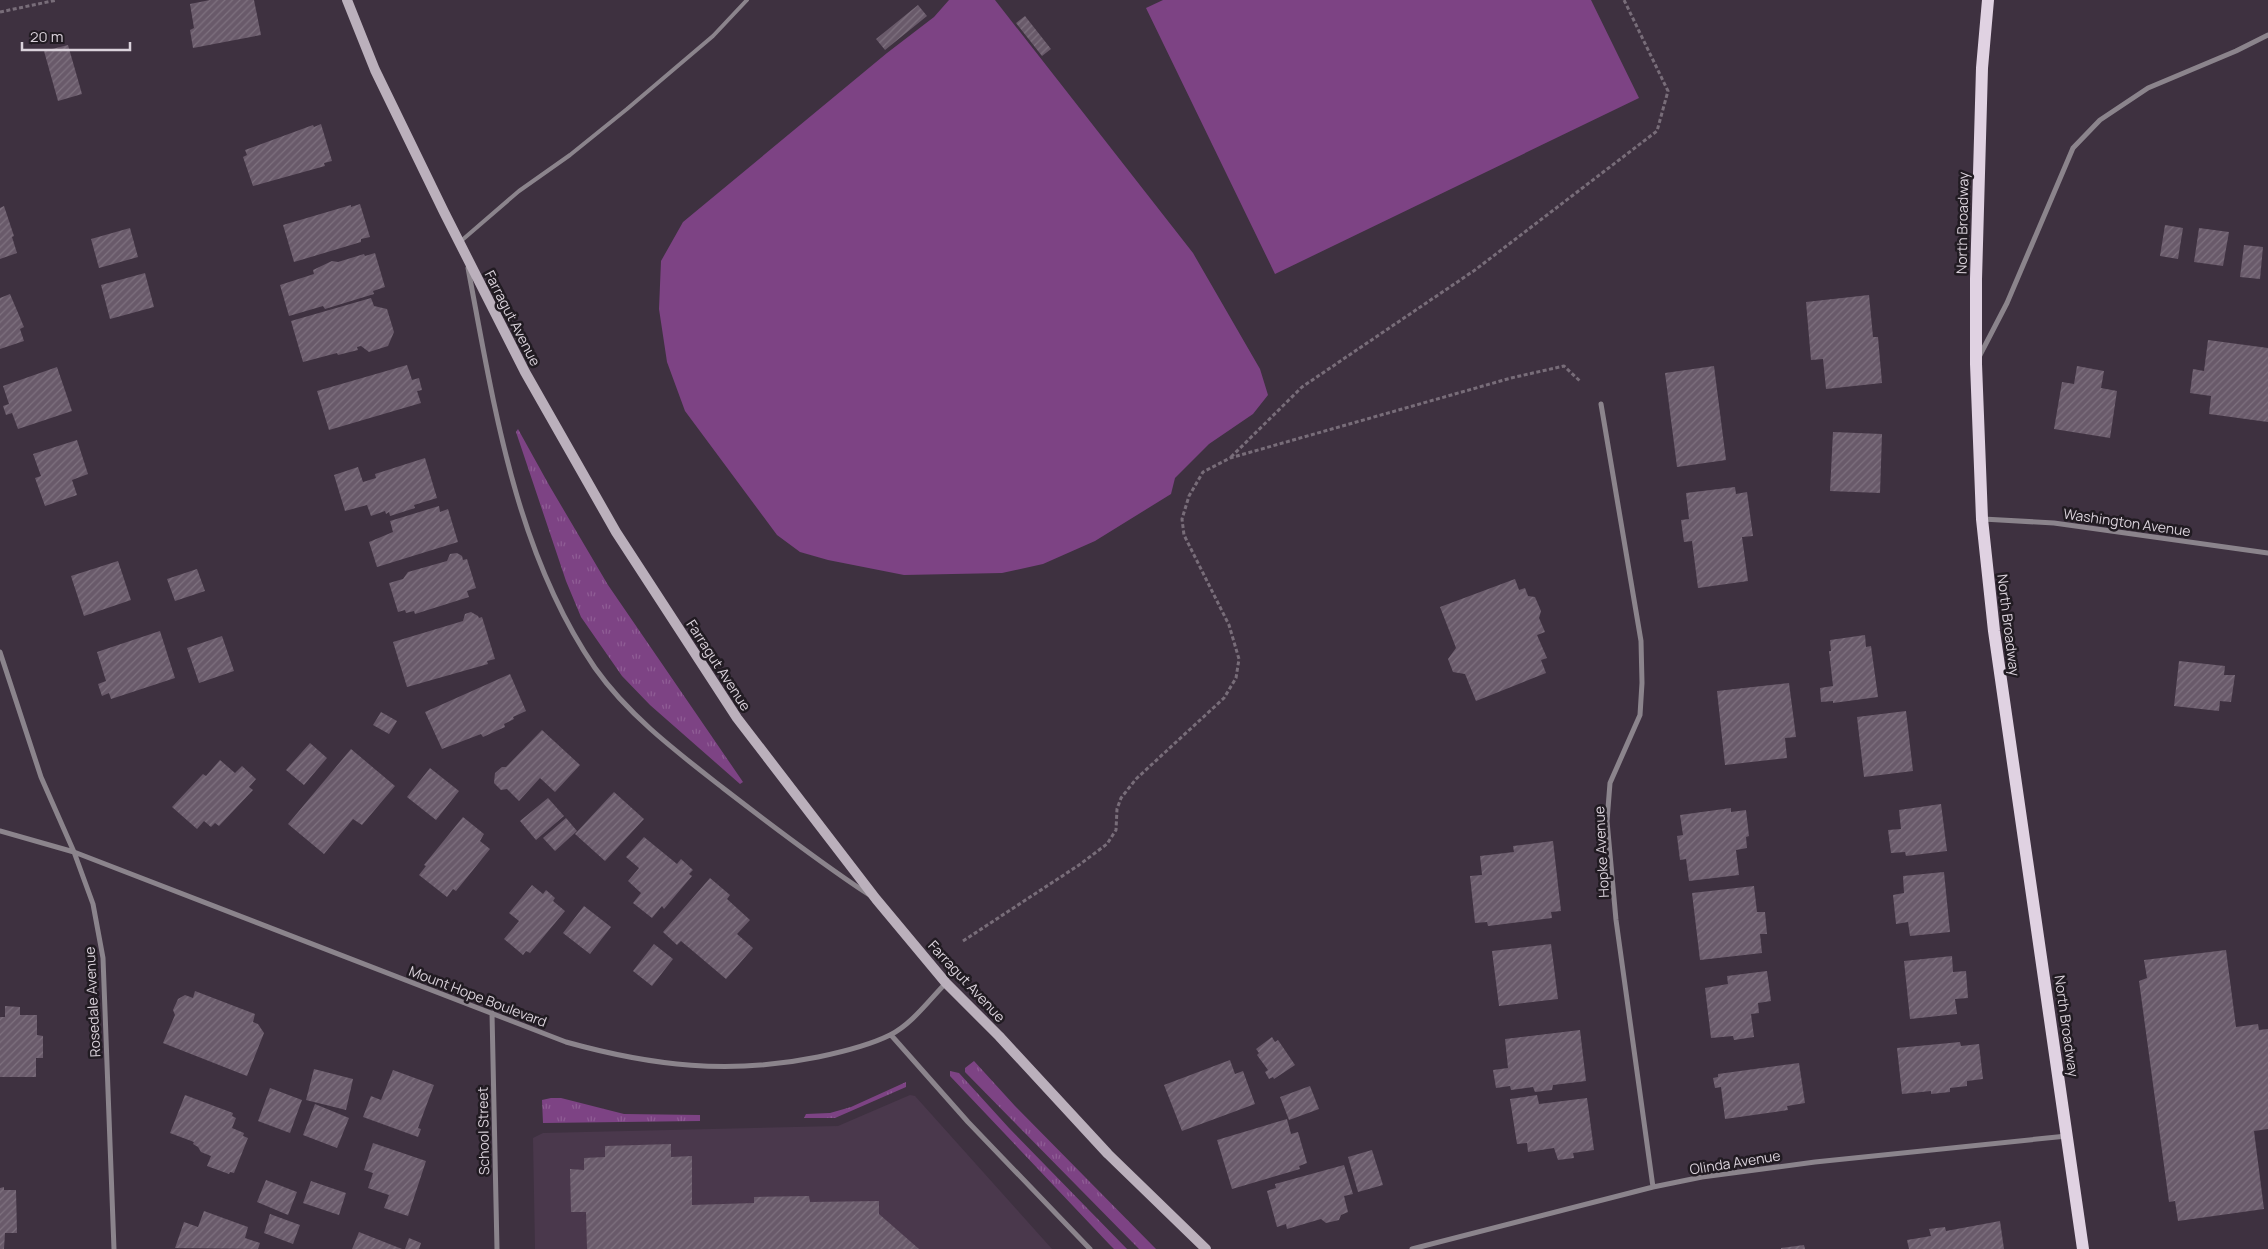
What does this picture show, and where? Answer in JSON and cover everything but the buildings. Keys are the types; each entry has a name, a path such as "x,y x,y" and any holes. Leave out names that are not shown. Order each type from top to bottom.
{"main road":[{"name":"Farragut Avenue","path":"347,0 376,70 525,372 616,532 736,718 876,899 946,983 999,1036 1108,1154 1206,1249"},
{"name":"North Broadway","path":"1988,0 1982,68 1980,124 1976,364 1982,519 1994,631 2083,1249"}],"street":[{"path":"1976,364 2008,303 2073,148 2100,120 2148,88 2236,51 2268,35"},
{"path":"466,255 496,417 530,537 562,611 578,641 596,669 636,716 670,747 812,857 876,899"},
{"name":"Hopke Avenue","path":"1601,404 1640,641 1642,683 1640,715 1610,783 1608,821 1616,920 1653,1187"},
{"name":"Washington Avenue","path":"1982,519 2054,524 2268,553"},
{"name":"Rosedale Avenue","path":"0,652 41,777 74,852 93,904 103,958 114,1249"},
{"name":"Mount Hope Boulevard","path":"0,831 74,852 566,1042 612,1055 694,1067 737,1068 777,1065 842,1052 890,1035 900,1028 946,983"},
{"name":"School Street","path":"492,1013 497,1249"},
{"path":"890,1035 968,1122 1090,1249"},
{"name":"Olinda Avenue","path":"1412,1249 1653,1187 1702,1177 1798,1164 2068,1136"}],"lane":[{"path":"460,243 519,191 570,155 628,109 713,36 747,0"}],"path":[{"path":"0,12 57,0"},
{"path":"1230,458 1302,387 1475,270 1657,131 1668,92 1624,0"},
{"path":"963,941 1079,865 1106,844 1116,830 1121,798 1136,779 1224,698 1236,678 1239,659 1229,625 1184,535 1182,519 1189,496 1203,472 1230,458 1511,378 1564,366 1581,382"}],"shaded area":[{"path":"910,1095 915,1096 1052,1249 535,1249 533,1138 543,1133 838,1126"}],"green space":[{"path":"949,0 995,0 1193,253 1260,369 1268,395 1253,414 1209,444 1175,478 1171,494 1095,541 1043,564 1002,573 904,575 828,560 800,552 777,535 685,411 667,362 659,309 661,261 683,222 887,53 934,17"},
{"path":"1163,0 1591,0 1639,98 1275,274 1146,8"},
{"path":"518,429 608,585 743,782 740,784 650,705 622,676 581,617 566,581 516,432"},
{"path":"974,1061 1015,1106 1156,1249 1139,1249 965,1072 965,1068"},
{"path":"950,1071 959,1073 1009,1128 1127,1249 1114,1249 1109,1244 950,1076"},
{"path":"906,1082 906,1087 835,1118 804,1118 806,1114 830,1113 851,1107"},
{"path":"561,1098 624,1114 700,1115 700,1121 543,1123 542,1100"}]}
